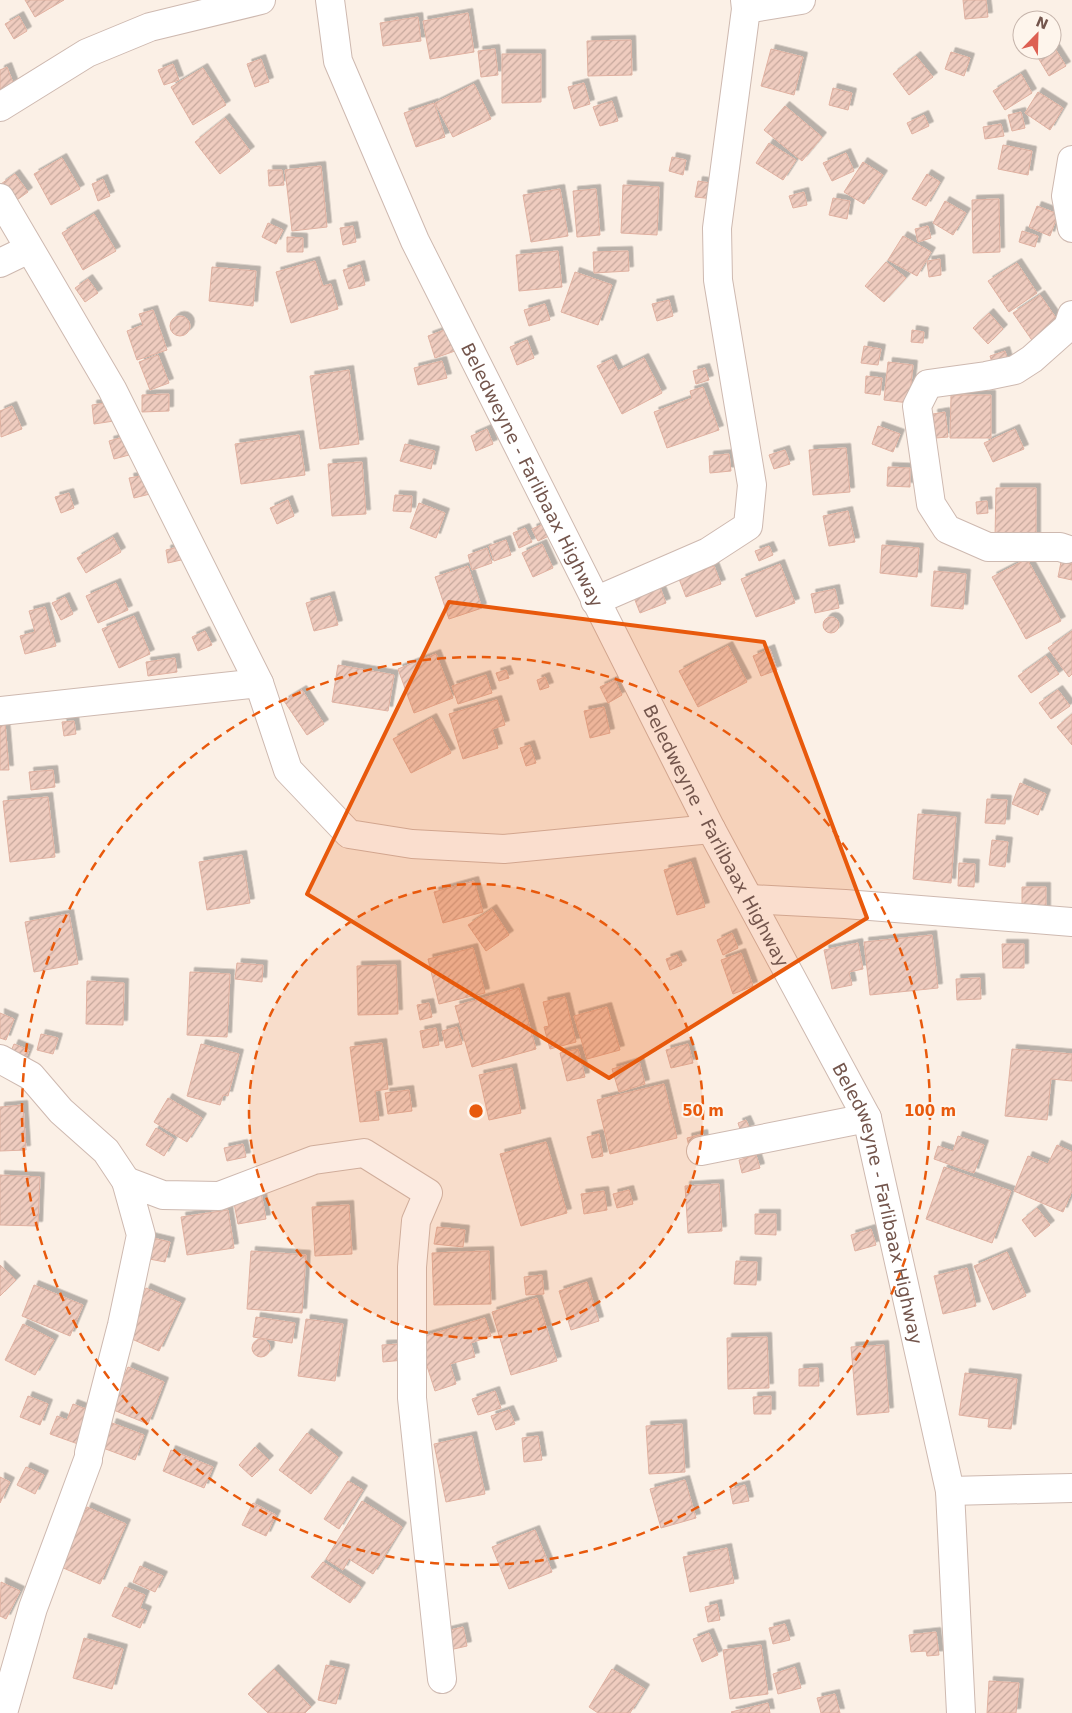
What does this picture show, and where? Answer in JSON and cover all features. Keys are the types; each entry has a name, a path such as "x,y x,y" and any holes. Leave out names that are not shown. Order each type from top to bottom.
{"street":[{"path":"0,107 87,54 150,27 261,0"},
{"name":"Beledweyne - Farlibaax Highway","path":"330,0 338,61 415,241 710,829 750,899 867,1118 950,1491 962,1713"},
{"path":"596,600 708,552 748,526 752,486 718,280 717,228 746,4 801,0"},
{"path":"1072,160 1066,196 1072,228"},
{"path":"0,198 112,389 259,683 288,770 349,834 412,844 504,849 710,829"},
{"path":"0,263 29,249"},
{"path":"1066,549 1060,547 988,547 948,529 932,504 917,406 928,384 1015,370 1032,359 1068,327 1072,315"},
{"path":"0,711 259,683"},
{"path":"750,899 845,904 1072,922"},
{"path":"0,1059 31,1076 61,1110 106,1152 126,1181 141,1235 122,1325 89,1457 33,1608 3,1713"},
{"path":"701,1151 867,1118"},
{"path":"126,1181 163,1195 219,1196 314,1160 364,1154 428,1193 416,1221 412,1398 442,1679"},
{"path":"950,1491 1072,1488"}],"highlighted area":[{"path":"449,602 764,642 867,918 609,1078 307,894"}],"building":[{"path":"25,0 64,0 35,17"},
{"path":"963,0 986,0 988,17 965,19"},
{"path":"468,13 474,52 430,59 423,21"},
{"path":"19,16 27,31 14,39 5,24"},
{"path":"418,17 421,41 383,46 380,23"},
{"path":"631,40 632,75 588,76 587,41"},
{"path":"495,49 498,75 481,77 478,51"},
{"path":"771,49 803,57 794,95 761,86"},
{"path":"951,52 970,58 964,76 945,69"},
{"path":"502,54 541,54 541,102 502,103"},
{"path":"916,56 933,77 909,95 893,74"},
{"path":"261,59 269,82 255,87 247,64"},
{"path":"1039,60 1062,60 1066,66 1049,76"},
{"path":"173,64 179,80 164,85 158,70"},
{"path":"7,67 15,88 0,94 0,70"},
{"path":"203,68 226,105 193,125 171,87"},
{"path":"1021,74 1032,93 1005,110 993,91"},
{"path":"584,83 590,104 574,109 568,87"},
{"path":"474,84 491,119 453,137 435,103"},
{"path":"833,88 852,93 848,110 829,105"},
{"path":"1038,92 1063,108 1050,130 1025,113"},
{"path":"612,101 618,121 600,126 593,107"},
{"path":"434,103 445,137 416,147 404,113"},
{"path":"785,106 822,137 802,161 764,130"},
{"path":"1021,112 1025,128 1012,131 1008,115"},
{"path":"924,115 929,126 912,134 907,123"},
{"path":"225,118 250,151 220,174 195,142"},
{"path":"1001,124 1004,136 985,139 983,127"},
{"path":"769,143 796,160 783,180 756,163"},
{"path":"1003,145 1032,151 1028,175 998,169"},
{"path":"846,153 854,171 832,181 823,163"},
{"path":"672,157 686,160 683,175 669,171"},
{"path":"62,158 80,189 51,205 34,174"},
{"path":"863,162 883,175 864,204 844,192"},
{"path":"321,166 327,227 292,231 285,170"},
{"path":"268,170 282,170 284,185 269,186"},
{"path":"15,174 28,192 14,202 1,184"},
{"path":"927,174 940,182 926,206 912,199"},
{"path":"103,179 110,196 98,201 92,184"},
{"path":"698,181 716,184 714,199 695,197"},
{"path":"623,185 659,187 657,235 621,233"},
{"path":"560,189 568,236 531,242 523,195"},
{"path":"596,189 600,235 577,237 573,191"},
{"path":"804,192 807,205 793,208 789,196"},
{"path":"833,198 850,201 847,219 829,215"},
{"path":"999,199 1000,252 973,253 972,200"},
{"path":"945,201 966,213 953,235 933,223"},
{"path":"1037,206 1058,214 1050,236 1029,227"},
{"path":"94,214 116,251 83,270 62,233"},
{"path":"268,223 283,230 276,244 262,237"},
{"path":"353,226 356,242 343,245 340,228"},
{"path":"928,226 931,238 918,242 915,229"},
{"path":"1022,231 1038,236 1035,247 1019,242"},
{"path":"903,236 931,252 917,276 888,260"},
{"path":"287,237 303,238 303,252 287,252"},
{"path":"558,251 562,287 519,291 516,255"},
{"path":"628,251 629,271 594,273 593,252"},
{"path":"940,259 941,275 929,277 927,261"},
{"path":"315,261 323,286 331,284 338,309 291,323 276,272"},
{"path":"886,262 906,278 884,302 865,286"},
{"path":"1017,263 1037,293 1009,312 988,281"},
{"path":"360,265 365,285 349,289 343,270"},
{"path":"212,267 256,271 253,306 209,301"},
{"path":"575,272 612,285 598,325 561,312"},
{"path":"88,279 98,293 85,302 75,288"},
{"path":"1040,295 1063,328 1036,346 1013,313"},
{"path":"669,300 673,316 657,321 652,304"},
{"path":"545,304 550,320 529,326 524,310"},
{"path":"153,310 167,350 137,360 127,331 143,325 139,314"},
{"path":"989,313 1003,329 988,344 973,328"},
{"path":"180,316 187,319 190,326 187,333 180,336 173,333 170,326 173,319"},
{"path":"447,329 455,351 435,358 428,336"},
{"path":"912,330 924,332 923,343 911,342"},
{"path":"527,340 534,358 517,365 510,347"},
{"path":"864,346 881,349 878,365 861,363"},
{"path":"1005,351 1010,367 995,372 990,356"},
{"path":"158,355 169,383 150,390 139,362"},
{"path":"644,358 662,393 622,414 597,366 612,359 618,371"},
{"path":"442,361 447,378 418,385 414,368"},
{"path":"888,362 913,365 909,403 884,400"},
{"path":"705,368 709,380 696,384 693,371"},
{"path":"349,370 359,444 320,449 310,376"},
{"path":"866,376 882,378 880,395 865,393"},
{"path":"703,387 719,430 667,448 654,412 692,398 690,391"},
{"path":"169,394 169,411 142,412 142,395"},
{"path":"951,395 991,395 991,438 950,438"},
{"path":"112,402 114,421 94,424 92,405"},
{"path":"12,406 22,429 1,437 0,411"},
{"path":"945,412 948,437 936,438 933,414"},
{"path":"878,426 900,434 893,452 872,444"},
{"path":"487,429 493,444 476,451 471,436"},
{"path":"1015,429 1024,449 993,462 984,443"},
{"path":"299,435 305,475 241,484 235,444"},
{"path":"123,437 129,455 114,459 109,441"},
{"path":"405,444 435,451 431,469 400,461"},
{"path":"846,448 850,492 813,495 809,450"},
{"path":"785,450 790,464 774,469 769,455"},
{"path":"729,454 731,471 710,473 709,456"},
{"path":"362,462 366,514 332,516 328,464"},
{"path":"888,467 910,468 910,487 887,486"},
{"path":"146,475 150,494 134,498 129,478"},
{"path":"996,488 1036,488 1036,537 995,537"},
{"path":"69,493 74,508 61,513 55,497"},
{"path":"395,495 412,496 411,512 393,511"},
{"path":"288,500 294,516 277,524 270,508"},
{"path":"987,501 988,513 977,514 976,502"},
{"path":"419,503 445,513 436,538 410,528"},
{"path":"848,511 855,542 829,546 823,516"},
{"path":"543,524 549,536 538,541 532,529"},
{"path":"525,528 532,542 519,548 513,533"},
{"path":"113,537 121,552 86,573 77,558"},
{"path":"506,540 511,555 494,561 489,546"},
{"path":"542,544 553,568 533,577 522,553"},
{"path":"882,545 919,548 917,577 880,573"},
{"path":"769,546 773,555 759,561 755,551"},
{"path":"178,547 181,560 168,563 166,550"},
{"path":"487,548 492,563 472,570 468,555"},
{"path":"1027,559 1061,621 1026,639 992,577"},
{"path":"1061,562 1072,564 1072,580 1058,577"},
{"path":"780,564 795,603 756,617 741,579"},
{"path":"468,566 482,608 449,619 435,577"},
{"path":"714,566 721,584 686,597 679,579"},
{"path":"934,571 966,574 963,609 931,606"},
{"path":"116,583 128,610 98,623 86,596"},
{"path":"659,585 666,603 640,613 633,595"},
{"path":"835,589 839,608 815,613 811,594"},
{"path":"330,596 338,625 314,631 306,603"},
{"path":"65,597 73,614 61,620 52,603"},
{"path":"45,607 56,646 25,654 20,636 35,632 29,611"},
{"path":"134,616 150,654 119,668 102,629"},
{"path":"831,617 837,619 839,625 837,631 831,633 825,631 823,625 825,619"},
{"path":"205,631 212,645 198,651 192,637"},
{"path":"1072,631 1072,674 1069,677 1048,648"},
{"path":"728,646 747,682 698,707 679,671"},
{"path":"770,649 777,670 761,676 753,656"},
{"path":"436,654 453,698 414,713 398,669"},
{"path":"1046,656 1059,674 1031,693 1018,676"},
{"path":"175,658 177,672 148,676 146,662"},
{"path":"338,665 394,675 388,711 332,702"},
{"path":"506,670 509,678 499,681 496,673"},
{"path":"486,675 492,693 458,704 452,686"},
{"path":"545,677 549,687 540,690 537,680"},
{"path":"615,680 622,695 608,703 600,687"},
{"path":"302,690 324,724 307,735 284,701"},
{"path":"1058,690 1070,706 1051,719 1039,703"},
{"path":"497,700 505,725 492,729 498,748 463,759 449,714"},
{"path":"604,707 610,733 590,738 584,711"},
{"path":"1072,714 1072,745 1057,727"},
{"path":"432,718 451,753 411,773 393,739"},
{"path":"74,721 76,734 64,736 62,722"},
{"path":"0,723 5,723 9,770 0,770"},
{"path":"530,745 536,763 526,766 520,748"},
{"path":"53,770 55,787 31,790 29,772"},
{"path":"1020,783 1046,794 1038,815 1012,804"},
{"path":"48,797 55,857 10,862 3,801"},
{"path":"987,799 1007,800 1005,824 985,823"},
{"path":"918,814 956,817 951,883 913,879"},
{"path":"992,840 1008,842 1005,867 989,865"},
{"path":"242,855 250,903 207,910 199,862"},
{"path":"691,862 705,907 677,915 664,870"},
{"path":"959,863 975,864 974,887 958,886"},
{"path":"474,881 483,912 443,923 434,892"},
{"path":"1022,887 1046,887 1046,911 1022,910"},
{"path":"492,909 509,935 486,951 468,925"},
{"path":"69,914 78,964 34,972 25,922"},
{"path":"732,933 738,948 723,955 717,940"},
{"path":"932,935 938,988 870,995 864,942"},
{"path":"858,943 863,969 849,972 852,985 832,989 824,950"},
{"path":"1002,944 1024,944 1024,968 1003,968"},
{"path":"473,948 485,993 439,1004 428,959"},
{"path":"741,953 753,986 733,994 721,960"},
{"path":"677,955 682,965 670,970 666,959"},
{"path":"237,963 263,965 262,982 235,979"},
{"path":"396,965 398,1014 358,1015 357,966"},
{"path":"190,972 230,974 227,1037 187,1035"},
{"path":"980,978 981,999 957,1000 956,979"},
{"path":"87,981 124,983 123,1025 86,1024"},
{"path":"519,988 536,1049 472,1067 455,1006"},
{"path":"565,997 576,1042 550,1049 544,1027 549,1026 543,1002"},
{"path":"429,1003 432,1017 420,1020 417,1005"},
{"path":"607,1007 620,1050 587,1059 574,1016"},
{"path":"0,1013 14,1019 6,1040 0,1038"},
{"path":"457,1027 462,1044 446,1048 442,1031"},
{"path":"436,1028 439,1045 423,1048 420,1031"},
{"path":"41,1034 58,1038 53,1054 37,1050"},
{"path":"382,1043 388,1089 375,1091 379,1120 360,1122 350,1047"},
{"path":"14,1044 29,1050 23,1065 8,1058"},
{"path":"201,1044 239,1054 228,1096 223,1095 220,1105 187,1096"},
{"path":"688,1044 693,1063 671,1068 666,1050"},
{"path":"578,1049 585,1077 567,1081 560,1053"},
{"path":"1012,1049 1072,1054 1072,1081 1051,1079 1047,1120 1005,1116"},
{"path":"639,1061 645,1084 619,1092 612,1069"},
{"path":"512,1068 521,1113 489,1120 479,1075"},
{"path":"664,1084 677,1138 610,1154 597,1100"},
{"path":"409,1090 412,1111 388,1114 385,1093"},
{"path":"168,1098 202,1118 187,1142 154,1122"},
{"path":"23,1105 26,1150 0,1151 0,1107"},
{"path":"746,1120 750,1129 741,1132 738,1123"},
{"path":"156,1128 174,1139 164,1156 146,1145"},
{"path":"599,1134 603,1156 592,1158 587,1137"},
{"path":"703,1134 705,1148 690,1151 687,1138"},
{"path":"958,1136 984,1145 974,1173 934,1159 938,1146 953,1151"},
{"path":"546,1142 567,1213 521,1226 500,1154"},
{"path":"243,1144 246,1157 227,1161 224,1148"},
{"path":"1057,1145 1072,1152 1072,1191 1063,1212 1014,1191 1028,1156 1048,1164"},
{"path":"756,1155 760,1168 742,1173 739,1160"},
{"path":"944,1167 1011,1191 992,1243 926,1219"},
{"path":"0,1175 40,1177 38,1226 0,1225"},
{"path":"719,1184 722,1231 688,1233 685,1186"},
{"path":"629,1190 633,1204 617,1208 613,1194"},
{"path":"604,1191 607,1210 584,1214 581,1194"},
{"path":"261,1193 266,1219 238,1224 233,1198"},
{"path":"349,1205 352,1254 315,1256 312,1207"},
{"path":"1037,1208 1050,1225 1035,1237 1022,1220"},
{"path":"228,1210 234,1248 187,1255 181,1217"},
{"path":"755,1214 776,1214 776,1235 755,1234"},
{"path":"437,1227 465,1230 463,1247 434,1244"},
{"path":"871,1229 876,1245 855,1251 851,1235"},
{"path":"149,1237 170,1242 165,1262 144,1258"},
{"path":"251,1251 306,1255 302,1313 247,1309"},
{"path":"489,1251 491,1304 434,1305 432,1253"},
{"path":"1007,1252 1026,1296 993,1310 974,1266"},
{"path":"736,1261 757,1262 756,1285 734,1284"},
{"path":"0,1265 16,1280 0,1296"},
{"path":"967,1268 976,1306 943,1314 934,1276"},
{"path":"542,1275 544,1294 526,1295 524,1277"},
{"path":"587,1282 599,1321 571,1330 559,1291"},
{"path":"34,1285 83,1305 70,1336 22,1316"},
{"path":"146,1288 181,1303 159,1351 125,1336"},
{"path":"537,1298 557,1361 511,1375 492,1312"},
{"path":"256,1317 295,1323 292,1343 253,1337"},
{"path":"485,1318 491,1336 471,1343 475,1357 450,1364 456,1384 435,1391 418,1338"},
{"path":"306,1319 343,1324 335,1381 298,1376"},
{"path":"23,1324 54,1340 35,1375 5,1360"},
{"path":"767,1337 769,1388 728,1389 727,1338"},
{"path":"261,1339 267,1342 270,1348 267,1354 261,1357 255,1354 252,1348 255,1342"},
{"path":"402,1344 404,1360 383,1362 382,1345"},
{"path":"884,1345 889,1412 857,1415 851,1347"},
{"path":"128,1367 164,1382 148,1424 111,1409"},
{"path":"818,1368 819,1386 799,1386 799,1369"},
{"path":"965,1373 1017,1379 1011,1429 988,1427 989,1419 959,1415"},
{"path":"495,1391 501,1408 478,1415 472,1399"},
{"path":"28,1396 48,1404 40,1425 20,1417"},
{"path":"771,1396 771,1414 754,1414 753,1397"},
{"path":"73,1404 91,1411 78,1444 50,1434 57,1416 67,1420"},
{"path":"509,1410 515,1424 496,1430 491,1416"},
{"path":"112,1423 144,1435 135,1460 103,1448"},
{"path":"682,1424 685,1472 649,1474 646,1426"},
{"path":"307,1433 338,1457 311,1494 279,1470"},
{"path":"472,1436 485,1494 446,1502 434,1444"},
{"path":"538,1436 542,1460 524,1462 522,1438"},
{"path":"255,1447 269,1460 252,1477 239,1465"},
{"path":"171,1450 213,1467 204,1488 163,1471"},
{"path":"26,1467 44,1475 35,1494 17,1485"},
{"path":"0,1477 10,1482 0,1503"},
{"path":"685,1480 696,1518 661,1528 650,1489"},
{"path":"348,1481 363,1490 339,1529 324,1519"},
{"path":"745,1485 749,1501 733,1504 730,1489"},
{"path":"362,1501 402,1527 373,1574 349,1559 343,1570 326,1559"},
{"path":"253,1503 276,1515 266,1536 242,1525"},
{"path":"87,1507 126,1524 100,1584 61,1567"},
{"path":"535,1530 552,1572 509,1589 492,1547"},
{"path":"727,1548 734,1583 690,1592 683,1557"},
{"path":"323,1562 361,1587 350,1603 311,1577"},
{"path":"140,1566 163,1576 155,1592 133,1582"},
{"path":"1,1582 20,1591 6,1619 0,1616"},
{"path":"125,1587 145,1595 140,1608 147,1611 140,1628 112,1616"},
{"path":"717,1604 720,1620 708,1622 705,1607"},
{"path":"785,1624 790,1640 773,1644 769,1628"},
{"path":"463,1627 467,1646 445,1651 442,1632"},
{"path":"936,1632 939,1655 927,1656 926,1651 911,1652 909,1635"},
{"path":"709,1633 718,1655 702,1662 693,1639"},
{"path":"84,1638 123,1649 112,1689 73,1678"},
{"path":"761,1645 768,1694 730,1699 723,1650"},
{"path":"326,1665 345,1669 336,1704 318,1700"},
{"path":"795,1667 801,1688 778,1694 773,1674"},
{"path":"274,1669 311,1707 305,1713 268,1713 248,1694"},
{"path":"612,1669 645,1689 630,1713 598,1713 589,1707"},
{"path":"989,1681 1019,1683 1016,1713 987,1713"},
{"path":"835,1694 840,1713 821,1713 817,1698"},
{"path":"768,1703 770,1713 731,1712"}]}
